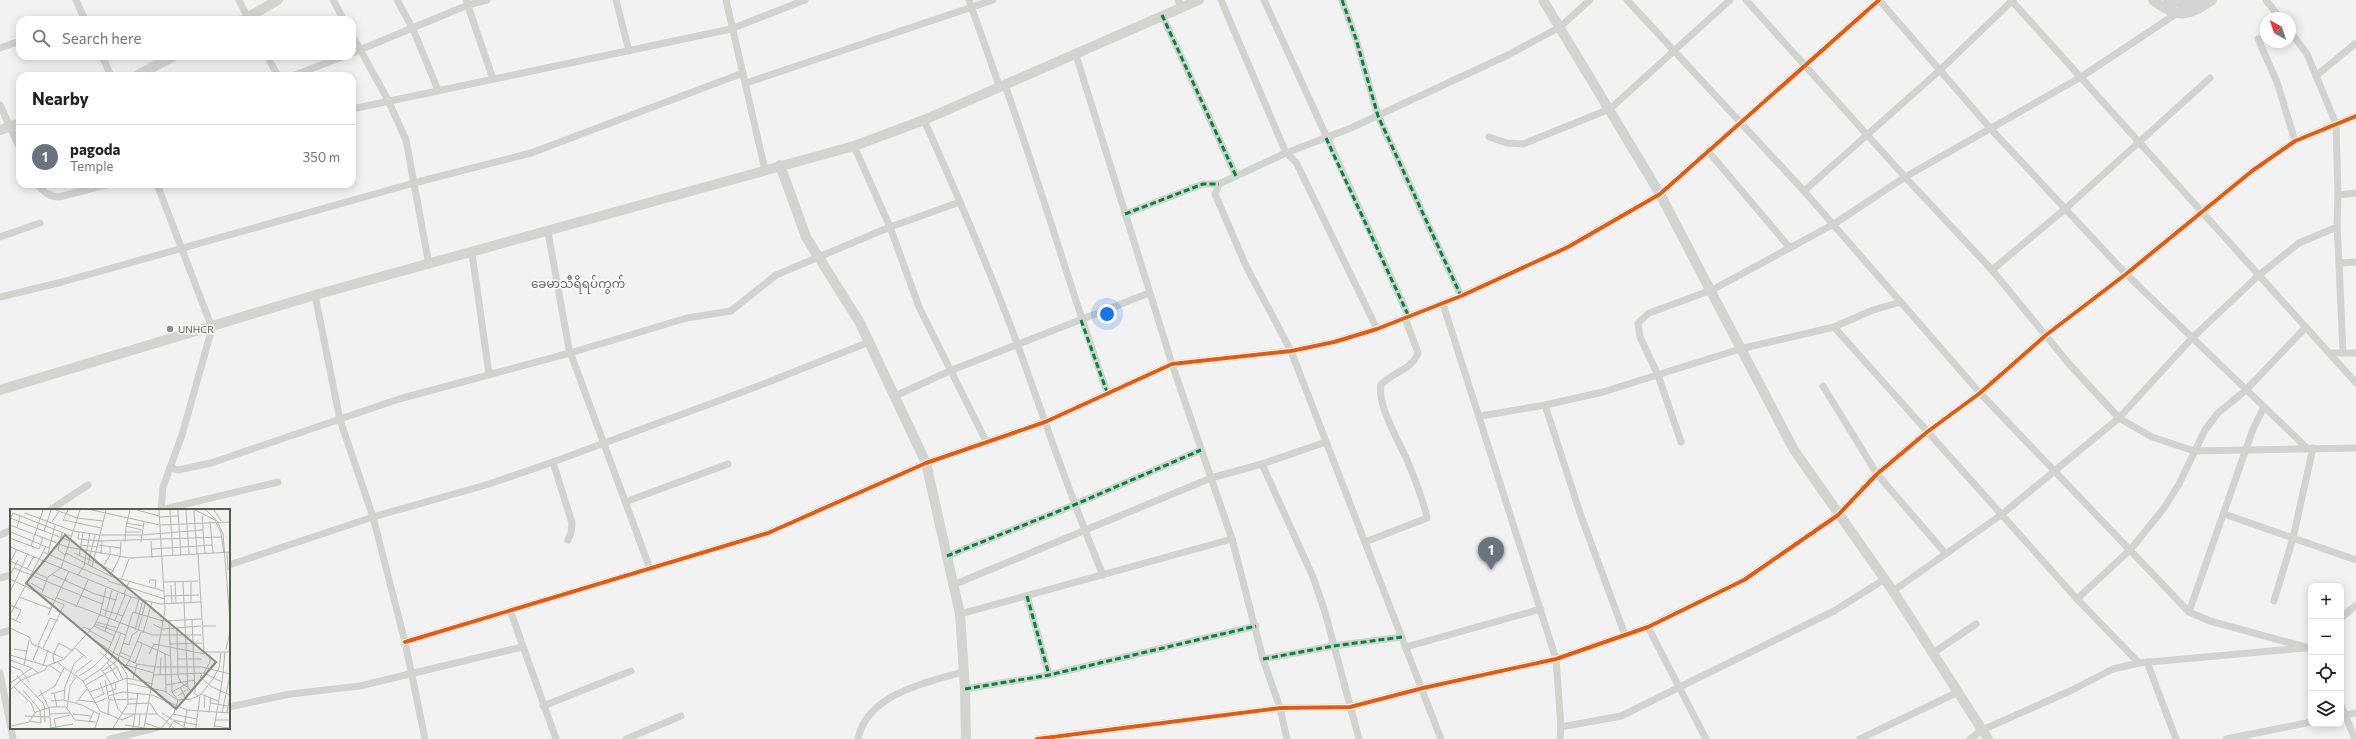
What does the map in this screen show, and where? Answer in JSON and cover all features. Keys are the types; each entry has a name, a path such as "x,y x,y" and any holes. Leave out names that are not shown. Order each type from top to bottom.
{"street":[{"path":"76,0 82,16"},
{"path":"239,0 246,16"},
{"path":"252,16 278,0"},
{"path":"333,0 342,16"},
{"path":"397,0 413,29 438,90"},
{"path":"356,52 413,29 467,3 487,0"},
{"path":"616,0 629,50"},
{"path":"726,0 731,29 746,83 765,170"},
{"path":"356,108 388,100 731,29 805,0"},
{"path":"969,0 1037,175 1081,320 1107,392"},
{"path":"746,83 993,0"},
{"path":"0,390 212,328 315,295 429,265 780,165 854,146 924,120 1076,55 1162,15 1180,3 1199,0"},
{"path":"1220,0 1286,153 1296,162 1377,329"},
{"path":"1264,0 1407,317 1418,353 1408,368 1394,374 1381,385 1382,402 1408,462 1424,505 1427,518 1365,542"},
{"path":"1342,0 1356,39 1378,116 1461,296"},
{"path":"1544,0 1660,194 1712,290 1740,349 1794,450 1838,515 1885,579 1988,739"},
{"path":"1125,214 1203,184 1219,184 1286,153 1378,116 1508,55 1560,27 1590,0"},
{"path":"1626,0 1674,53 1741,122 1834,224 1980,393 2131,549 2189,612 2210,622 2308,647"},
{"path":"1489,137 1507,143 1523,144 1610,109 1674,53 1730,0"},
{"path":"1746,0 1868,134 1905,177 1992,270 2087,386 2119,418 2152,437 2175,446 2194,451 2356,448"},
{"path":"405,642 650,570 768,533 926,462 987,443 1045,422 1107,392 1172,364 1291,351 1334,342 1377,329 1443,304 1568,247 1660,194 1879,0 1990,128 2126,274 2246,390 2310,448"},
{"path":"1804,191 1940,70 2012,0 2139,143 2204,212 2258,276 2356,383"},
{"path":"2153,0 2164,9 2176,14 2186,14 2212,0"},
{"path":"2168,0 2186,5 2198,0"},
{"path":"2266,0 2275,12"},
{"path":"467,3 493,79"},
{"path":"1681,442 1658,375 1640,338 1638,323 1649,313 1712,290 1834,224 1905,177 2080,77 2176,14"},
{"path":"1162,15 1236,176"},
{"path":"2258,39 2277,82 2295,141"},
{"path":"2296,39 2307,54 2336,124 2338,195 2337,227 2343,353"},
{"path":"0,48 16,42"},
{"path":"356,42 388,100 406,140 429,265"},
{"path":"2316,76 2356,43"},
{"path":"1076,55 1172,364 1232,540 1256,626 1263,659 1280,708 1286,739"},
{"path":"104,60 109,72"},
{"path":"144,72 166,60"},
{"path":"269,60 276,72"},
{"path":"303,72 334,60"},
{"path":"0,297 184,249 414,183 531,153 743,73"},
{"path":"1992,270 2065,209 2210,78"},
{"path":"0,105 5,129 16,143"},
{"path":"1038,739 1280,708 1350,707 1423,688 1556,660 1648,627 1744,580 1838,515 1877,474 1927,432 1980,393 2046,335 2204,212 2252,171 2295,141 2356,116"},
{"path":"924,120 960,202 1017,344 1074,505 1103,575"},
{"path":"5,129 16,125"},
{"path":"854,146 890,227 919,307 952,370 987,443"},
{"path":"1708,151 1790,248"},
{"path":"780,165 806,237 816,256 860,323 926,462 960,614 965,689 966,739"},
{"path":"1219,184 1215,194 1246,266 1291,351 1423,688 1441,739"},
{"path":"41,188 52,197 59,197 94,188"},
{"path":"159,188 184,249 212,328 182,435 163,487 161,509"},
{"path":"2338,195 2356,193"},
{"path":"170,467 178,470 211,463 399,400 489,374 570,353 687,318 731,311 776,275 816,256 960,202"},
{"path":"0,237 40,223"},
{"path":"1893,591 2001,515 2056,472 2119,418 2192,338 2258,276 2299,243 2337,227"},
{"path":"548,232 570,353 650,570"},
{"path":"472,253 489,374"},
{"path":"2339,263 2356,262"},
{"path":"895,396 952,370 1150,293"},
{"path":"315,295 340,420 373,517 405,642 425,739"},
{"path":"1481,416 1545,405 1603,392 1740,349 1834,327 1873,310 1901,302"},
{"path":"1443,304 1481,416 1556,660 1561,727 1560,739"},
{"path":"1834,327 2077,599 2139,663"},
{"path":"2077,599 2131,549 2164,508 2179,484 2205,430 2218,413 2246,390 2306,327"},
{"path":"230,565 373,517 489,484 553,462 603,442 761,385 869,342"},
{"path":"2329,353 2356,353"},
{"path":"1823,386 1877,474 1946,554"},
{"path":"1545,405 1581,516 1625,635"},
{"path":"2189,612 2247,450 2253,429 2264,406"},
{"path":"953,585 1211,478 1262,464 1326,442"},
{"path":"2274,601 2294,538 2310,448"},
{"path":"947,556 1074,505 1201,450"},
{"path":"553,462 572,523 571,533 568,540"},
{"path":"625,502 728,464"},
{"path":"1262,464 1313,577 1325,612 1359,739"},
{"path":"165,509 278,482"},
{"path":"52,509 88,485"},
{"path":"2224,514 2356,560"},
{"path":"0,535 10,530"},
{"path":"960,614 1232,540"},
{"path":"0,578 10,575"},
{"path":"1561,727 1621,716 1681,688 1834,611 1885,579"},
{"path":"1026,596 1049,674"},
{"path":"2344,615 2356,605"},
{"path":"1406,647 1541,609"},
{"path":"510,610 556,739"},
{"path":"1933,653 1976,624"},
{"path":"965,689 1049,674 1256,626"},
{"path":"1648,627 1681,688 1706,739"},
{"path":"0,633 10,630"},
{"path":"1263,659 1333,646 1402,637"},
{"path":"230,707 290,694 360,686 410,672 522,647"},
{"path":"1970,739 1982,730 2070,691 2113,669 2147,662 2308,648"},
{"path":"2147,662 2176,739"},
{"path":"543,706 631,671"},
{"path":"858,739 860,726 880,704 908,690 963,672"},
{"path":"0,673 10,728"},
{"path":"1860,739 1958,692"},
{"path":"2355,739 2344,715 2356,712"},
{"path":"626,739 680,716"},
{"path":"2226,739 2308,723"},
{"path":"10,729 12,739"},
{"path":"110,739 152,729"}],"marked path":[{"path":"1342,0 1356,39 1378,116 1461,296"},
{"path":"1162,15 1236,176"},
{"path":"1326,138 1409,317"},
{"path":"1125,214 1203,184 1219,184"},
{"path":"1081,320 1107,392"},
{"path":"947,556 1074,505 1201,450"},
{"path":"1027,596 1049,675"},
{"path":"965,689 1049,675 1256,626"},
{"path":"1263,659 1333,646 1402,637"}],"cycle path":[{"path":"405,642 768,533 926,463 1045,422 1172,364 1291,351 1334,342 1377,329 1461,296 1568,247 1660,194 1879,0"},
{"path":"1037,739 1280,708 1350,707 1423,688 1556,659 1648,627 1744,580 1838,515 1877,474 1927,432 1980,393 2046,335 2126,274 2252,171 2295,141 2356,116"}],"place":[{"name":"UNHCR","path":"170,329"},
{"name":"pagoda","path":"1491,570"}],"district":[{"name":"ခေမာသီရိရပ်ကွက်","path":"578,284"}]}
